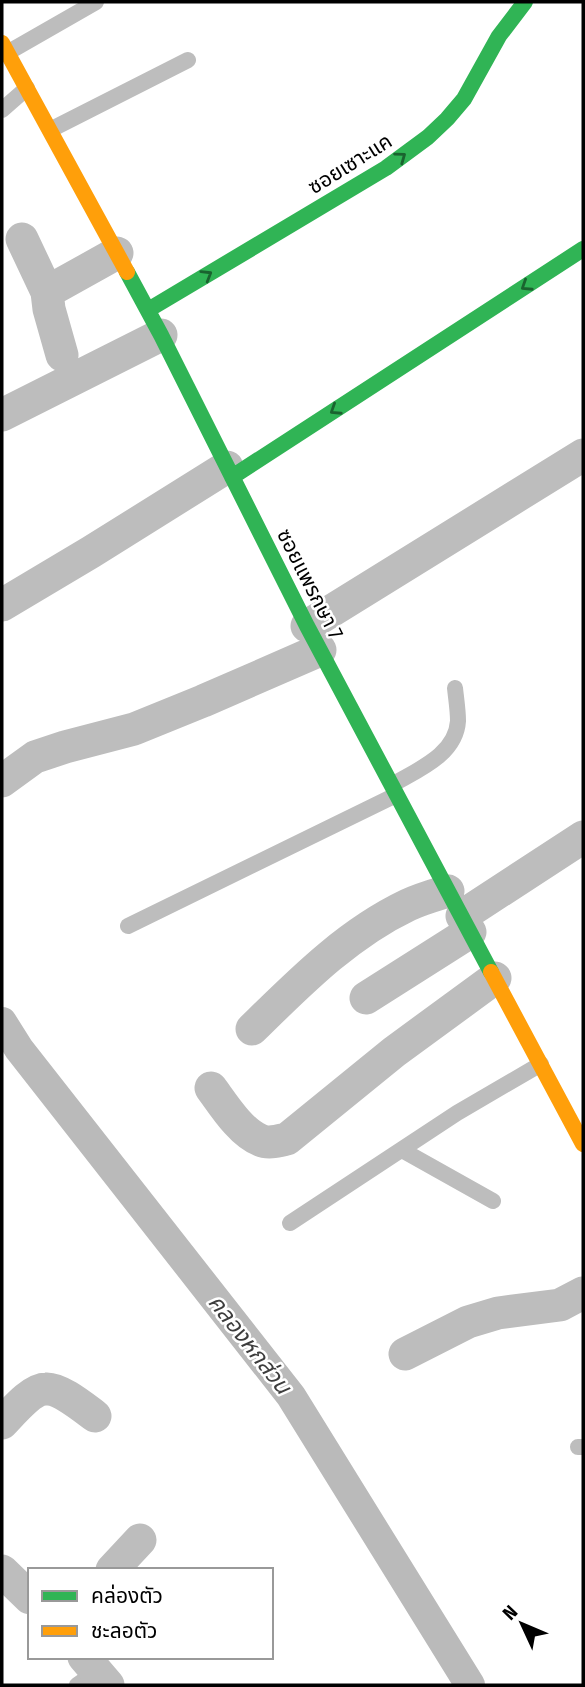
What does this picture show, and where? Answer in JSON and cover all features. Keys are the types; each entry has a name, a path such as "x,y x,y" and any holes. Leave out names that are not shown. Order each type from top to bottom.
{"street":[{"name":"ซอยเซาะแค","path":"155,323 386,168 444,124 463,101 497,39 525,2"},
{"name":"ซอยแพรกษา 7","path":"4,48 155,323 314,638 583,1144"},
{"path":"22,239 47,292 62,355"},
{"path":"2,605 230,472 583,249"},
{"path":"47,292 117,253"},
{"path":"2,415 155,323"},
{"path":"2,781 35,757 134,729 314,638 583,455"},
{"path":"366,998 460,913 581,844"},
{"path":"252,1029 306,975 348,941 381,919 410,904 460,913"},
{"path":"211,1088 244,1130 260,1141 287,1139 394,1052 495,978"},
{"path":"405,1354 468,1322 498,1313 560,1305 583,1293"},
{"path":"2,1423 34,1392 47,1388 61,1393 95,1416"},
{"path":"114,1568 140,1540"},
{"path":"2,1571 28,1596"}],"lane":[{"path":"4,48 96,2"},
{"path":"50,130 188,60"},
{"path":"2,110 27,89"},
{"path":"128,926 394,789 447,748 458,722 455,688"},
{"path":"290,1223 457,1113 541,1065"},
{"path":"402,1150 493,1200"}],"waterway":[{"name":"คลองหกส่วน","path":"2,1022 19,1049 291,1396 470,1685"}],"traffic: fast":[{"path":"148,310 386,168 428,137 464,99 499,36 525,2"},
{"path":"232,477 583,249"},
{"path":"127,272 307,626 491,972"}],"traffic: slow":[{"path":"2,43 127,272"},
{"path":"491,972 583,1144"}]}
